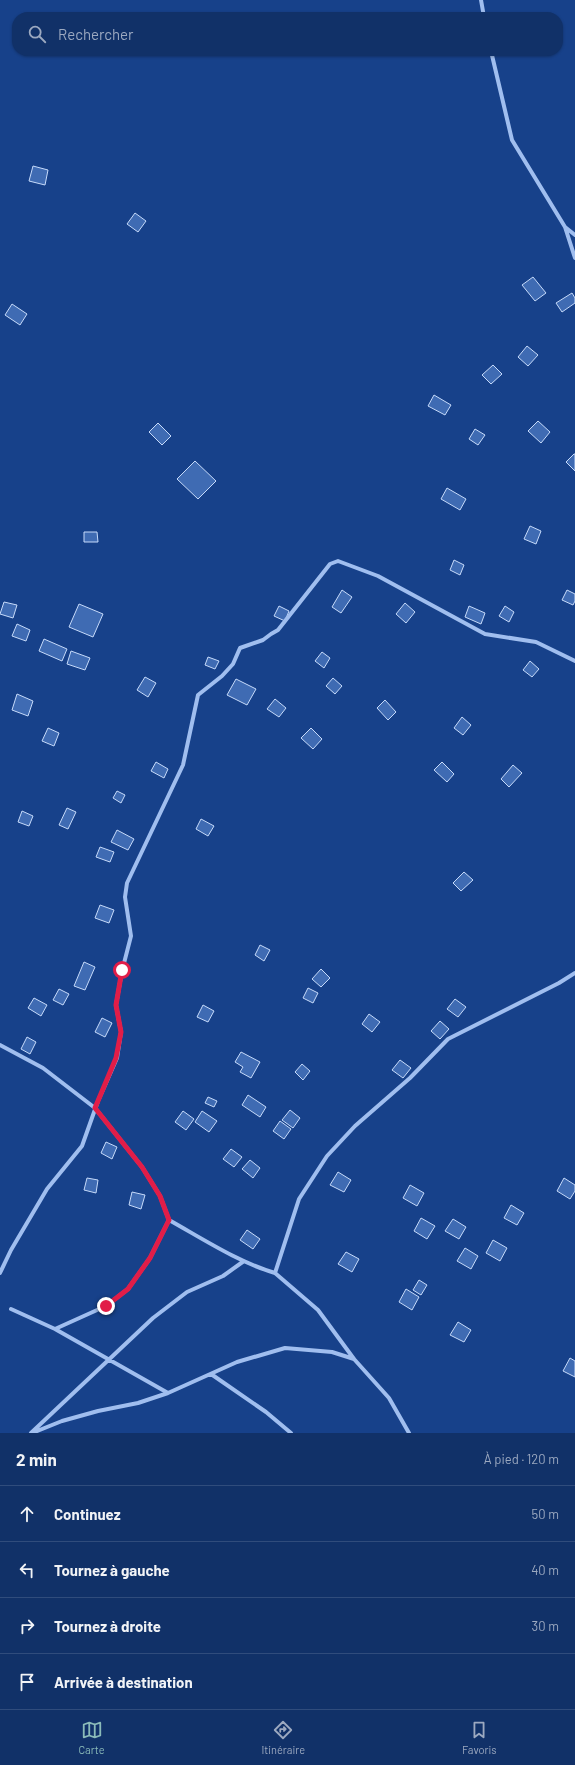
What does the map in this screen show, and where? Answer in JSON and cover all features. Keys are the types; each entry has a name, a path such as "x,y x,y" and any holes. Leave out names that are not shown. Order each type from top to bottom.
{"street":[{"path":"481,0 483,12"},
{"path":"492,56 512,140 565,227 575,258"},
{"path":"565,227 575,235"},
{"path":"0,1273 48,1189 82,1146 95,1108 116,1058 121,1032 116,1005 122,970 131,936 125,897 127,883 183,764 198,695 222,676 233,664 240,648 263,640 278,630 330,564 338,561 378,576 485,634 536,642 575,661"},
{"path":"276,1273 300,1199 327,1156 355,1126 410,1078 448,1039 559,983 575,973"},
{"path":"0,1045 43,1068 95,1108 142,1167 160,1196 169,1220 244,1261 276,1273 318,1310 354,1359 390,1398 409,1433"},
{"path":"55,1329 106,1306 128,1289 150,1258 169,1220"},
{"path":"32,1433 148,1322 187,1292 222,1276 244,1261"},
{"path":"11,1309 55,1329 168,1393"},
{"path":"32,1433 91,1413 138,1403 168,1393 237,1362 285,1348 332,1352 354,1359"},
{"path":"211,1374 266,1412 291,1433"}],"building":[{"path":"33,166 48,170 45,185 29,181"},
{"path":"135,213 146,221 138,232 127,224"},
{"path":"533,277 546,293 535,301 522,285"},
{"path":"572,293 575,298 575,303 562,312 556,303"},
{"path":"12,304 27,314 20,325 5,315"},
{"path":"527,346 538,355 528,366 518,357"},
{"path":"493,365 502,374 491,384 482,375"},
{"path":"434,395 451,405 445,415 428,406"},
{"path":"538,421 550,432 541,443 528,431"},
{"path":"158,423 171,436 162,445 149,432"},
{"path":"475,429 485,435 478,445 469,439"},
{"path":"575,454 575,471 566,462"},
{"path":"195,461 216,481 198,499 177,479"},
{"path":"447,488 466,499 460,510 441,499"},
{"path":"530,526 541,531 536,544 524,539"},
{"path":"84,532 97,532 98,542 84,542"},
{"path":"454,560 464,565 460,575 450,570"},
{"path":"342,590 352,597 341,613 332,607"},
{"path":"567,590 575,594 575,601 573,605 562,600"},
{"path":"4,602 17,605 13,618 0,614"},
{"path":"405,603 415,612 406,623 396,614"},
{"path":"79,604 103,614 93,637 69,627"},
{"path":"279,606 289,611 285,621 274,616"},
{"path":"469,606 485,613 481,624 465,617"},
{"path":"505,606 514,612 509,622 499,616"},
{"path":"17,624 30,630 26,641 12,636"},
{"path":"44,639 67,649 62,661 39,651"},
{"path":"71,651 90,658 85,670 67,664"},
{"path":"322,652 330,658 324,668 315,661"},
{"path":"208,657 219,661 215,669 205,665"},
{"path":"530,661 539,669 532,677 523,670"},
{"path":"145,677 156,683 148,697 137,690"},
{"path":"333,678 342,686 335,694 326,686"},
{"path":"236,679 256,689 247,705 227,695"},
{"path":"17,694 33,701 28,716 12,710"},
{"path":"275,699 286,708 279,717 267,709"},
{"path":"385,700 396,712 388,720 377,708"},
{"path":"462,717 471,725 463,735 454,728"},
{"path":"48,728 59,733 54,746 42,741"},
{"path":"311,728 322,739 313,749 301,738"},
{"path":"156,762 168,769 164,778 151,771"},
{"path":"442,762 454,774 447,782 434,770"},
{"path":"513,765 522,773 509,787 501,779"},
{"path":"117,791 125,795 121,803 113,798"},
{"path":"67,808 76,812 68,829 59,825"},
{"path":"22,811 33,816 29,826 18,822"},
{"path":"201,819 214,826 208,836 196,829"},
{"path":"117,830 134,839 128,850 111,842"},
{"path":"100,847 114,852 110,862 96,857"},
{"path":"464,872 473,880 461,891 453,883"},
{"path":"100,905 114,910 109,923 95,918"},
{"path":"260,945 270,950 264,961 255,955"},
{"path":"84,962 95,967 85,990 74,986"},
{"path":"321,969 330,978 321,987 312,979"},
{"path":"308,988 318,993 313,1003 303,998"},
{"path":"59,989 69,994 63,1005 53,1000"},
{"path":"34,998 47,1005 41,1016 28,1008"},
{"path":"455,999 466,1007 458,1017 447,1009"},
{"path":"203,1005 214,1011 208,1022 197,1017"},
{"path":"369,1014 380,1022 372,1032 362,1024"},
{"path":"102,1018 112,1023 105,1037 95,1032"},
{"path":"440,1021 449,1029 440,1039 431,1031"},
{"path":"27,1037 36,1042 30,1054 21,1049"},
{"path":"241,1052 260,1062 251,1078 240,1072 243,1067 235,1062"},
{"path":"400,1060 411,1068 403,1078 392,1070"},
{"path":"302,1064 310,1071 303,1080 295,1072"},
{"path":"248,1095 266,1107 260,1117 242,1105"},
{"path":"208,1097 217,1101 214,1107 205,1103"},
{"path":"290,1110 300,1118 293,1128 282,1120"},
{"path":"183,1111 194,1119 186,1130 175,1122"},
{"path":"202,1111 217,1121 209,1132 195,1122"},
{"path":"280,1121 291,1129 284,1139 273,1131"},
{"path":"106,1142 117,1147 112,1159 101,1153"},
{"path":"231,1149 242,1157 234,1167 223,1159"},
{"path":"250,1160 260,1168 253,1178 242,1169"},
{"path":"338,1172 351,1180 344,1192 330,1185"},
{"path":"87,1178 98,1180 96,1193 84,1190"},
{"path":"564,1178 575,1185 575,1191 570,1199 557,1191"},
{"path":"410,1185 424,1193 417,1206 403,1198"},
{"path":"132,1192 145,1195 141,1209 129,1205"},
{"path":"511,1205 524,1213 517,1225 504,1218"},
{"path":"421,1218 435,1226 427,1239 414,1231"},
{"path":"453,1219 466,1227 459,1239 445,1231"},
{"path":"247,1230 260,1239 253,1249 240,1240"},
{"path":"493,1240 507,1248 500,1261 486,1253"},
{"path":"465,1248 478,1256 471,1269 457,1261"},
{"path":"346,1252 359,1259 352,1272 338,1264"},
{"path":"419,1280 427,1285 421,1295 413,1290"},
{"path":"406,1289 419,1297 412,1310 399,1302"},
{"path":"458,1322 471,1330 464,1342 450,1335"},
{"path":"570,1358 575,1361 575,1377 563,1371"}],"route":[{"path":"106,1306 128,1289 150,1258 169,1220 160,1196 142,1167 120,1137 95,1108 116,1058 121,1032 116,1005 122,970"}]}
